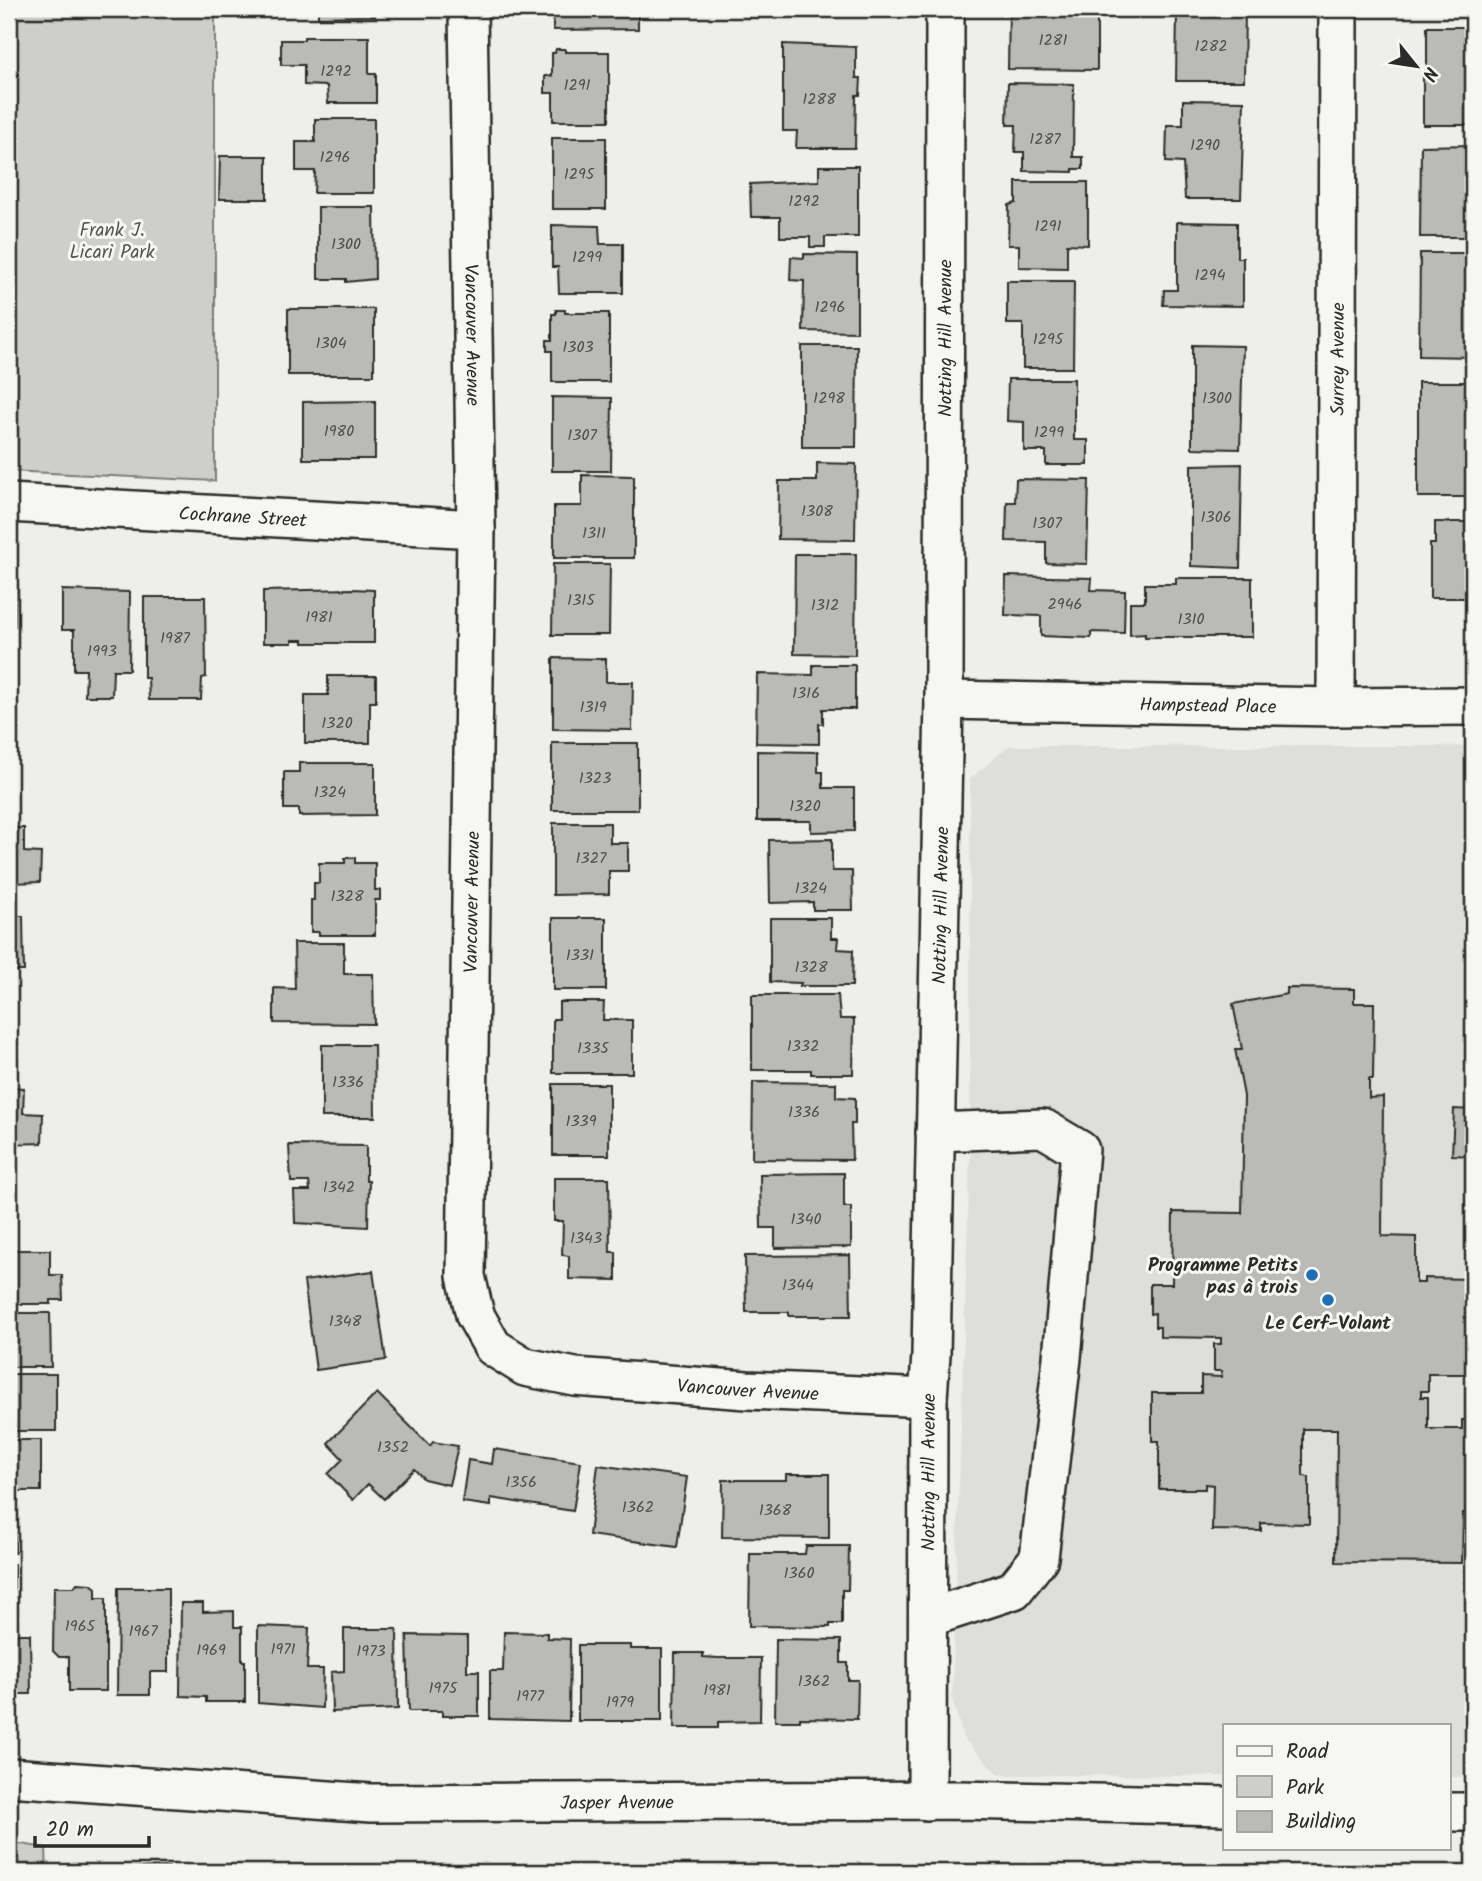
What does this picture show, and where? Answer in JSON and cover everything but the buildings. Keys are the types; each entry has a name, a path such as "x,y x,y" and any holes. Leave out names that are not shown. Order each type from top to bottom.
{"street":[{"name":"Vancouver Avenue","path":"468,9 476,529 466,1276 475,1315 493,1347 526,1367 575,1377 747,1390 928,1398"},
{"name":"Notting Hill Avenue","path":"927,1801 928,1398 944,700 945,9"},
{"name":"Surrey Avenue","path":"1336,707 1338,9"},
{"name":"Cochrane Street","path":"9,503 476,529"},
{"name":"Hampstead Place","path":"944,700 1336,707 1473,706"},
{"path":"928,1618 1014,1590 1039,1558 1062,1358 1080,1150 1043,1128 935,1132"},
{"name":"Jasper Avenue","path":"9,1777 371,1803 927,1801 1223,1806"},
{"path":"1450,1812 1473,1812"}],"shaded area":[{"path":"1009,746 1473,746 1473,1777 1450,1777 1450,1724 1223,1724 1223,1776 999,1775 963,1738 952,1697 970,1158 970,779"}],"green space":[{"name":"Frank J. Licari Park","path":"9,9 215,9 215,481 9,471"},
{"path":"9,1842 46,1848 47,1872 9,1872"}],"place":[{"name":"Programme Petits pas à trois","path":"1312,1275"},
{"name":"Le Cerf-Volant","path":"1328,1300"}]}
